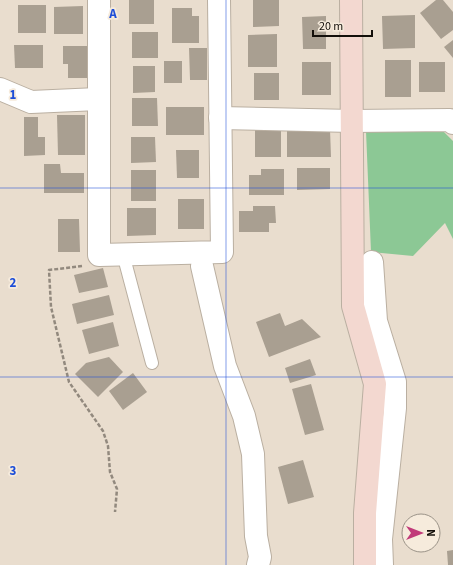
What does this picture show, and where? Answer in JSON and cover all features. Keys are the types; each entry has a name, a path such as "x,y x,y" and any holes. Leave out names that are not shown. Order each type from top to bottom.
{"street":[{"path":"99,0 99,255 222,252 219,0"},
{"path":"351,0 353,306 375,384 365,513 365,565"},
{"path":"0,88 31,102 98,99"},
{"path":"220,118 352,121 450,120 453,124"},
{"path":"372,262 376,321 395,382 395,408 381,538 382,565"},
{"path":"202,266 225,366 244,416 253,454 256,536 260,557 258,565"}],"lane":[{"path":"123,254 152,363"}],"path":[{"path":"99,255 92,265 49,270 51,307 69,382 103,431 108,446 110,472 117,490 115,512"}],"green space":[{"path":"441,129 453,141 453,239 445,223 413,256 371,252 366,131"}],"building":[{"path":"129,0 154,0 154,24 129,24"},
{"path":"253,0 279,0 279,26 253,27"},
{"path":"436,0 443,0 453,12 453,30 441,39 420,13"},
{"path":"18,5 46,5 46,33 18,33"},
{"path":"83,6 83,34 54,34 54,7"},
{"path":"172,8 192,8 192,16 199,16 199,43 172,43"},
{"path":"415,15 415,48 383,49 382,16"},
{"path":"326,16 326,49 303,49 302,17"},
{"path":"132,32 158,32 158,58 132,58"},
{"path":"277,34 277,67 248,67 248,35"},
{"path":"453,40 453,58 444,47"},
{"path":"14,45 43,45 43,68 15,68"},
{"path":"63,46 89,46 89,78 68,78 68,64 63,64"},
{"path":"189,48 207,48 207,80 190,80"},
{"path":"385,60 411,60 411,97 385,97"},
{"path":"164,61 182,61 182,83 164,83"},
{"path":"302,62 331,62 331,95 302,95"},
{"path":"419,62 445,62 445,92 419,92"},
{"path":"133,66 155,66 155,92 133,93"},
{"path":"254,73 279,73 279,100 254,100"},
{"path":"132,98 157,98 158,126 132,126"},
{"path":"166,107 204,107 204,135 166,135"},
{"path":"57,115 85,115 85,155 58,155"},
{"path":"24,117 38,117 38,137 45,137 45,155 24,156"},
{"path":"255,128 281,128 281,157 255,157"},
{"path":"330,129 331,157 287,157 287,130"},
{"path":"131,137 155,137 156,162 131,163"},
{"path":"176,150 199,150 199,178 177,178"},
{"path":"44,164 60,164 61,173 84,173 84,193 44,193"},
{"path":"297,168 330,168 330,189 297,190"},
{"path":"261,169 284,169 284,195 249,195 249,175 261,175"},
{"path":"131,170 156,170 156,201 131,201"},
{"path":"178,199 204,199 204,229 178,229"},
{"path":"253,206 275,206 276,223 269,223 269,232 239,232 239,211 253,211"},
{"path":"127,208 156,208 156,235 127,236"},
{"path":"58,219 79,219 80,252 58,252"},
{"path":"103,268 108,287 79,293 74,275"},
{"path":"109,295 114,315 77,324 72,304"},
{"path":"280,313 285,326 302,319 321,337 269,357 256,322"},
{"path":"113,322 119,346 89,354 82,330"},
{"path":"109,357 123,372 98,397 75,374 86,363"},
{"path":"310,359 316,375 290,383 285,368"},
{"path":"133,373 147,392 123,410 109,391"},
{"path":"311,384 324,430 305,435 292,389"},
{"path":"303,460 314,497 288,504 278,467"},
{"path":"453,550 453,565 448,565 447,551"}]}
